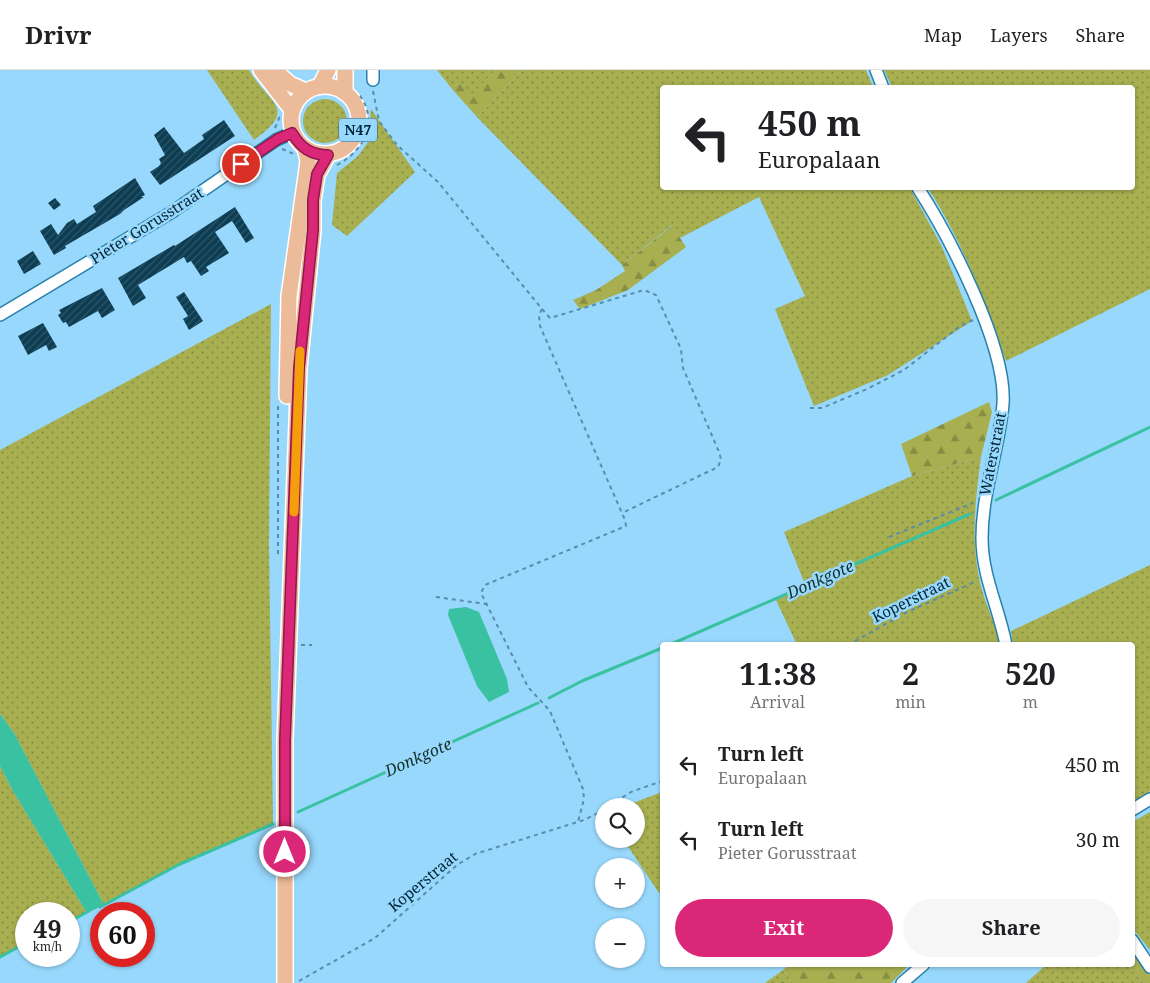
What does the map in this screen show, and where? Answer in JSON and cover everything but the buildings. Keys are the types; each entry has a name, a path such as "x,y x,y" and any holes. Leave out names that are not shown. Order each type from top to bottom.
{"main road":[{"path":"261,70 286,111 292,133 305,149"},
{"path":"274,70 292,86 306,92"},
{"path":"320,86 328,70"},
{"path":"345,70 351,92"},
{"path":"286,111 306,92 320,86 329,86 351,92"},
{"name":"N47","path":"285,983 285,740 299,368 316,183 322,163 331,161 349,145 358,130 358,112 351,92"},
{"name":"N47","path":"285,740 282,714 289,296 307,169 305,149 331,161"}],"street":[{"path":"876,70 882,85"},
{"name":"Pieter Gorusstraat","path":"0,314 172,212 276,140 292,133"},
{"name":"Waterstraat","path":"919,190 943,227 982,316 1000,370 1003,401 1000,435 984,499 982,540 986,578 1000,617 1005,642"},
{"path":"1135,808 1150,799"},
{"path":"1135,944 1150,967"},
{"path":"902,983 921,967"}],"path":[{"path":"373,75 373,98 379,121 397,145 438,182 550,318 576,312 644,290 656,295 681,349 683,368 721,459 718,467 622,513"},
{"path":"331,161 355,154 366,136 368,126 367,109 351,92"},
{"path":"272,132 286,111"},
{"path":"542,309 539,315 540,326 626,526 485,585 481,593 528,687 550,710 583,790 584,800 578,822"},
{"path":"810,408 822,408 904,370 959,327 982,316"},
{"path":"889,537 984,499"},
{"name":"Koperstraat","path":"853,642 907,612 986,578"},
{"path":"436,597 486,604"},
{"path":"621,798 630,792 660,782"},
{"name":"Koperstraat","path":"294,983 374,938 457,865 475,854 578,822 595,814"}],"green space":[{"path":"207,70 249,70 276,106 275,120 268,129 254,140"},
{"path":"437,70 496,70 470,97 459,82 452,89"},
{"path":"496,70 522,70 477,117 452,89 459,82 470,96"},
{"path":"522,70 866,70 872,85 660,85 660,190 911,190 942,247 972,321 888,375 814,406 775,309 805,296 759,197 680,238 671,226 622,265 477,117"},
{"path":"884,70 1150,70 1150,289 1006,361 962,250 929,190 1135,190 1135,85 891,85"},
{"path":"325,99 337,103 343,109 347,121 343,133 337,139 325,143 313,139 307,133 303,121 307,109 313,103"},
{"path":"371,109 415,172 347,236 332,225 337,173 358,156 368,142"},
{"path":"672,226 686,247 628,290 580,309 573,300 596,290 625,271 622,265"},
{"path":"271,304 269,545 273,824 180,864 110,902 102,902 14,733 0,714 0,450"},
{"path":"989,402 992,412 981,457 912,476 901,444"},
{"path":"981,457 975,524 976,557 982,590 998,642 796,642 776,600 806,587 784,532 912,476"},
{"path":"1150,565 1150,791 1135,802 1135,642 1013,642 1011,631"},
{"path":"0,766 13,791 87,913 80,916 80,902 15,902 15,950 0,957"},
{"path":"660,793 660,892 645,872 645,858 636,858 629,848 645,848 645,798"},
{"path":"1150,812 1150,950 1135,931 1135,820"},
{"path":"1135,954 1150,975 1150,983 1144,983 1129,967 1135,967"},
{"path":"787,967 907,967 891,983 793,983 783,970"},
{"path":"1044,967 1129,967 1144,983 1026,983"},
{"path":"783,970 793,983 765,983"}],"shaded area":[{"path":"466,607 479,612 507,679 509,692 489,702 477,686 448,615 449,609"},
{"path":"0,714 14,733 102,902 90,902 90,912 87,913 13,791 0,766"}],"waterway":[{"name":"Donkgote","path":"996,500 1150,427"},
{"name":"Donkgote","path":"676,642 970,514"},
{"name":"Donkgote","path":"549,698 582,681 660,649"},
{"name":"Donkgote","path":"298,812 538,703"},
{"name":"Donkgote","path":"109,902 180,864 273,824"},
{"name":"Donkgote","path":"80,916 89,911"},
{"name":"Donkgote","path":"0,957 15,949"}],"slow traffic":[{"path":"294,512 300,351"}],"route":[{"path":"241,164 278,139 292,133 305,149 312,153 328,155 317,174 313,200 313,230 299,368 285,740 285,852"}]}
